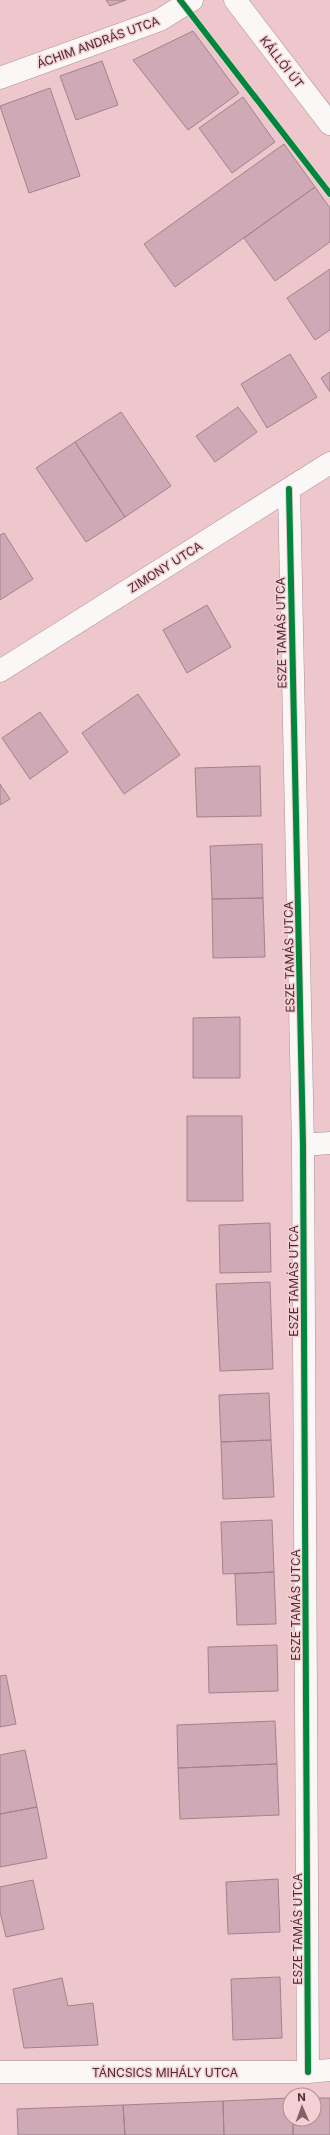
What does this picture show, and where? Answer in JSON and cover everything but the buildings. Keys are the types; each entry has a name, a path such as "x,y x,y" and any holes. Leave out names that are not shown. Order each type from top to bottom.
{"street":[{"name":"ÁCHIM ANDRÁS UTCA","path":"0,78 160,20 192,0"},
{"name":"KÁLLÓI ÚT","path":"235,0 330,124"},
{"name":"ZIMONY UTCA","path":"0,672 330,463"},
{"name":"ESZE TAMÁS UTCA","path":"289,489 303,1145 308,2072"},
{"path":"303,1145 330,1143"},
{"name":"TÁNCSICS MIHÁLY UTCA","path":"0,2072 308,2072 330,2070"}],"cycle path":[{"path":"180,0 330,194"},
{"path":"289,489 303,1145 308,2072"}]}
